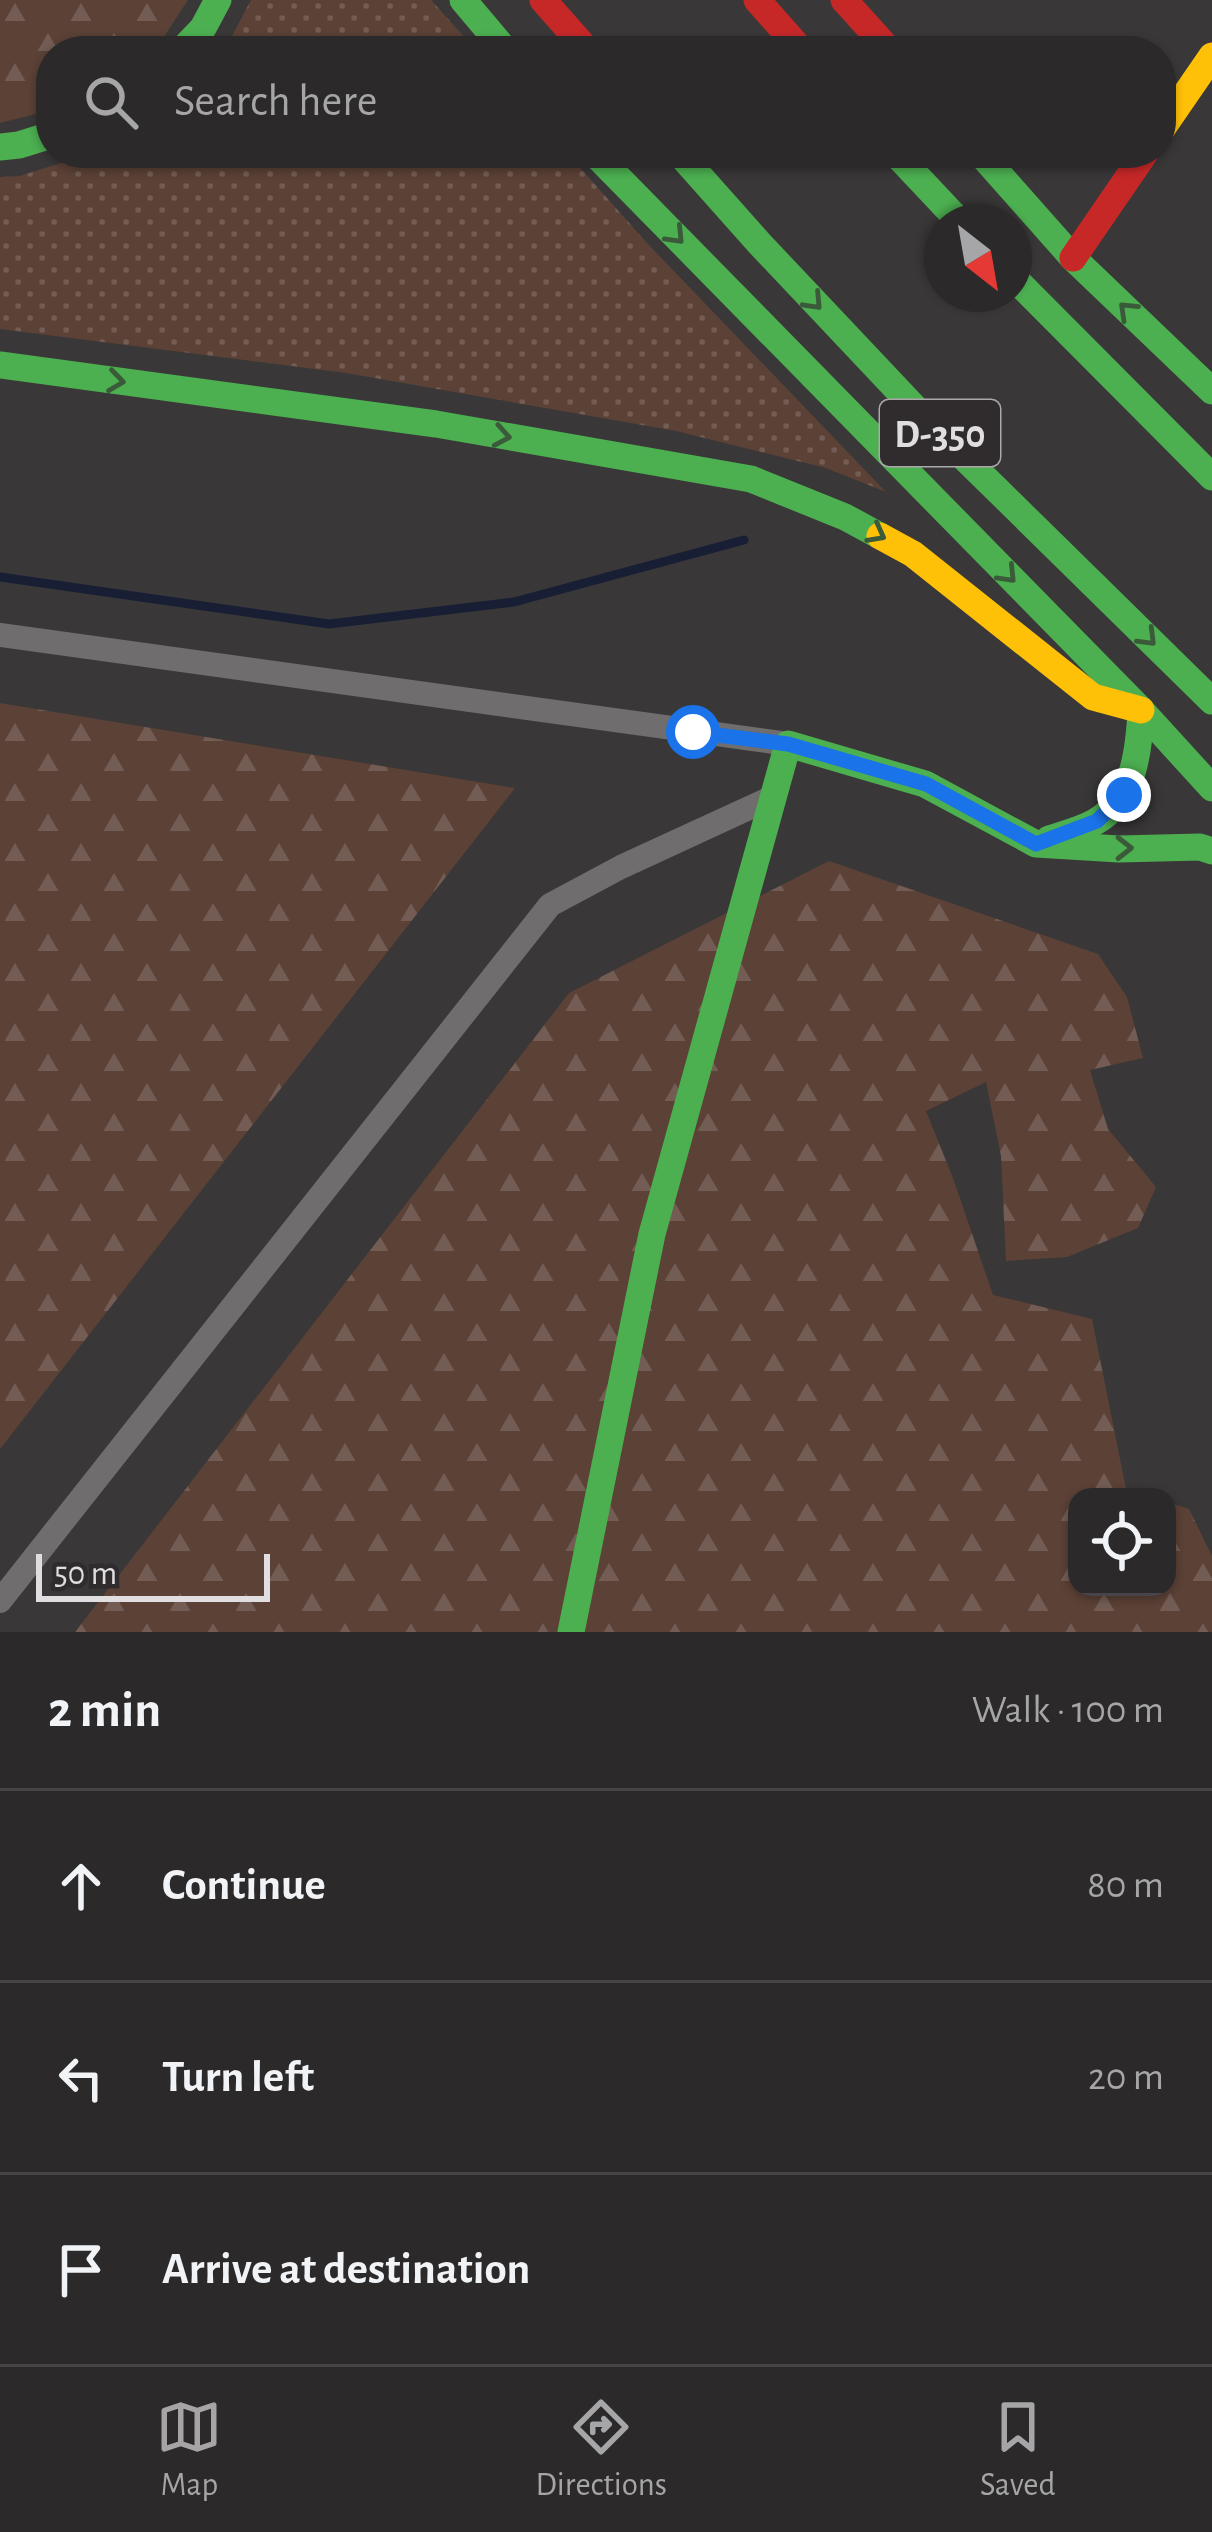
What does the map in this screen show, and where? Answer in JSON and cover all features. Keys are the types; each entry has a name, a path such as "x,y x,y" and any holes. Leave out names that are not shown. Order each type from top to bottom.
{"main road":[{"path":"195,36 218,0"},
{"path":"463,0 493,36"},
{"path":"543,0 575,36"},
{"path":"757,0 789,36"},
{"path":"844,0 876,36"},
{"path":"1176,108 1212,56"},
{"path":"0,147 36,140"},
{"path":"609,168 1212,788"},
{"name":"D-350","path":"692,168 928,422 1212,701"},
{"path":"909,168 943,204"},
{"path":"993,168 1073,258 1212,391"},
{"path":"1073,258 1135,168"},
{"path":"1032,296 1212,476"},
{"path":"0,365 436,424 751,479 844,517 914,554 1093,697 1141,710"},
{"path":"1036,844 1097,821 1124,795 1139,751 1141,710"},
{"path":"571,1632 652,1234 788,744 926,784 1036,844 1212,851"}],"street":[{"path":"0,635 788,744"},
{"path":"0,1601 550,905 773,796"}],"green space":[{"path":"0,0 188,0 165,36 36,36 36,114 0,123"},
{"path":"251,0 431,0 463,36 232,36"},
{"path":"45,168 580,168 886,492 826,468 676,431 346,373 0,329 0,177"},
{"path":"0,703 515,788 0,1449"},
{"path":"829,861 1098,954 1127,997 1143,1058 1090,1070 1108,1129 1156,1187 1138,1228 1067,1257 1006,1261 1001,1156 986,1082 926,1111 993,1295 1092,1319 1126,1488 1068,1488 1068,1596 1176,1596 1176,1505 1189,1509 1212,1556 1212,1632 75,1632 569,993"}],"waterway":[{"path":"0,577 329,624 514,602 744,540"}],"traffic: fast":[{"path":"195,36 218,0"},
{"path":"463,0 493,36"},
{"path":"0,147 36,140"},
{"path":"609,168 1212,788"},
{"path":"692,168 928,422 1212,701"},
{"path":"909,168 943,204"},
{"path":"993,168 1073,258 1212,391"},
{"path":"1032,296 1212,477"},
{"path":"0,365 436,424 751,479 880,536"},
{"path":"1049,839 1095,822 1118,801 1136,758 1141,710"},
{"path":"571,1632 652,1234 788,744 925,784 1036,844 1212,851"}],"traffic: slow":[{"path":"1176,108 1212,56"},
{"path":"880,536 913,554 1093,697 1141,710"}],"traffic: jam":[{"path":"543,0 575,36"},
{"path":"757,0 789,36"},
{"path":"844,0 876,36"},
{"path":"1073,258 1135,168"}],"route":[{"path":"693,732 788,744 926,784 1036,844 1097,821 1124,795"}]}
